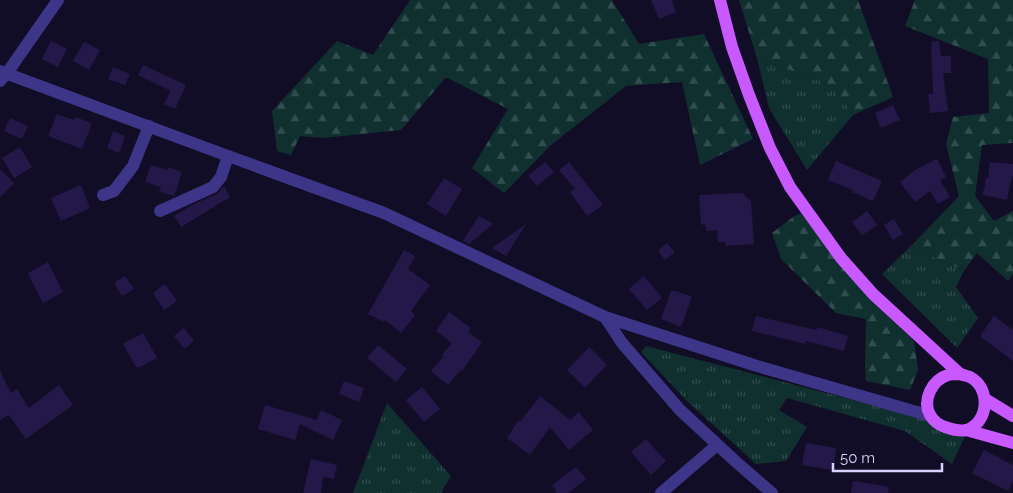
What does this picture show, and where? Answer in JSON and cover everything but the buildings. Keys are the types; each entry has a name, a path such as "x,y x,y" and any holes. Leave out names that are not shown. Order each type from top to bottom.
{"main road":[{"path":"720,0 732,47 749,96 770,148 790,187 841,258 873,294 960,374"},
{"path":"966,430 977,423 984,412 985,399 981,387 972,378 960,374 947,375 936,382 929,390 927,402 930,416 940,425 953,430 966,430 1013,443"},
{"path":"985,399 1013,416"}],"street":[{"path":"58,0 2,75 149,126 384,213 605,317 757,366 930,416"},
{"path":"104,195 114,192 133,166 149,126"},
{"path":"160,211 213,187 221,177 228,156"},
{"path":"605,317 622,343 680,410 772,493"},
{"path":"661,493 718,444"}],"green space":[{"path":"410,0 612,0 639,44 704,34 753,139 700,165 682,82 626,86 551,145 504,193 472,168 508,109 446,77 401,130 323,138 300,136 291,155 277,151 272,111 337,41 373,55"},
{"path":"739,0 858,0 893,97 853,115 834,86 757,58"},
{"path":"915,0 1013,0 1013,143 982,145 975,196 994,221 1013,211 1013,274 1008,281 977,253 964,271 911,246 959,196 946,144 953,117 989,113 988,59 905,26"},
{"path":"757,58 834,86 853,115 807,170 769,108"},
{"path":"801,213 846,271 914,341 918,370 910,390 866,381 866,319 836,313 781,259 772,233"},
{"path":"911,246 964,271 956,287 978,318 957,348 882,274"},
{"path":"646,346 968,430 952,464 905,431 787,398 779,410 807,427 786,461 756,464 687,401 641,352"},
{"path":"387,403 451,476 441,493 353,493"}]}
